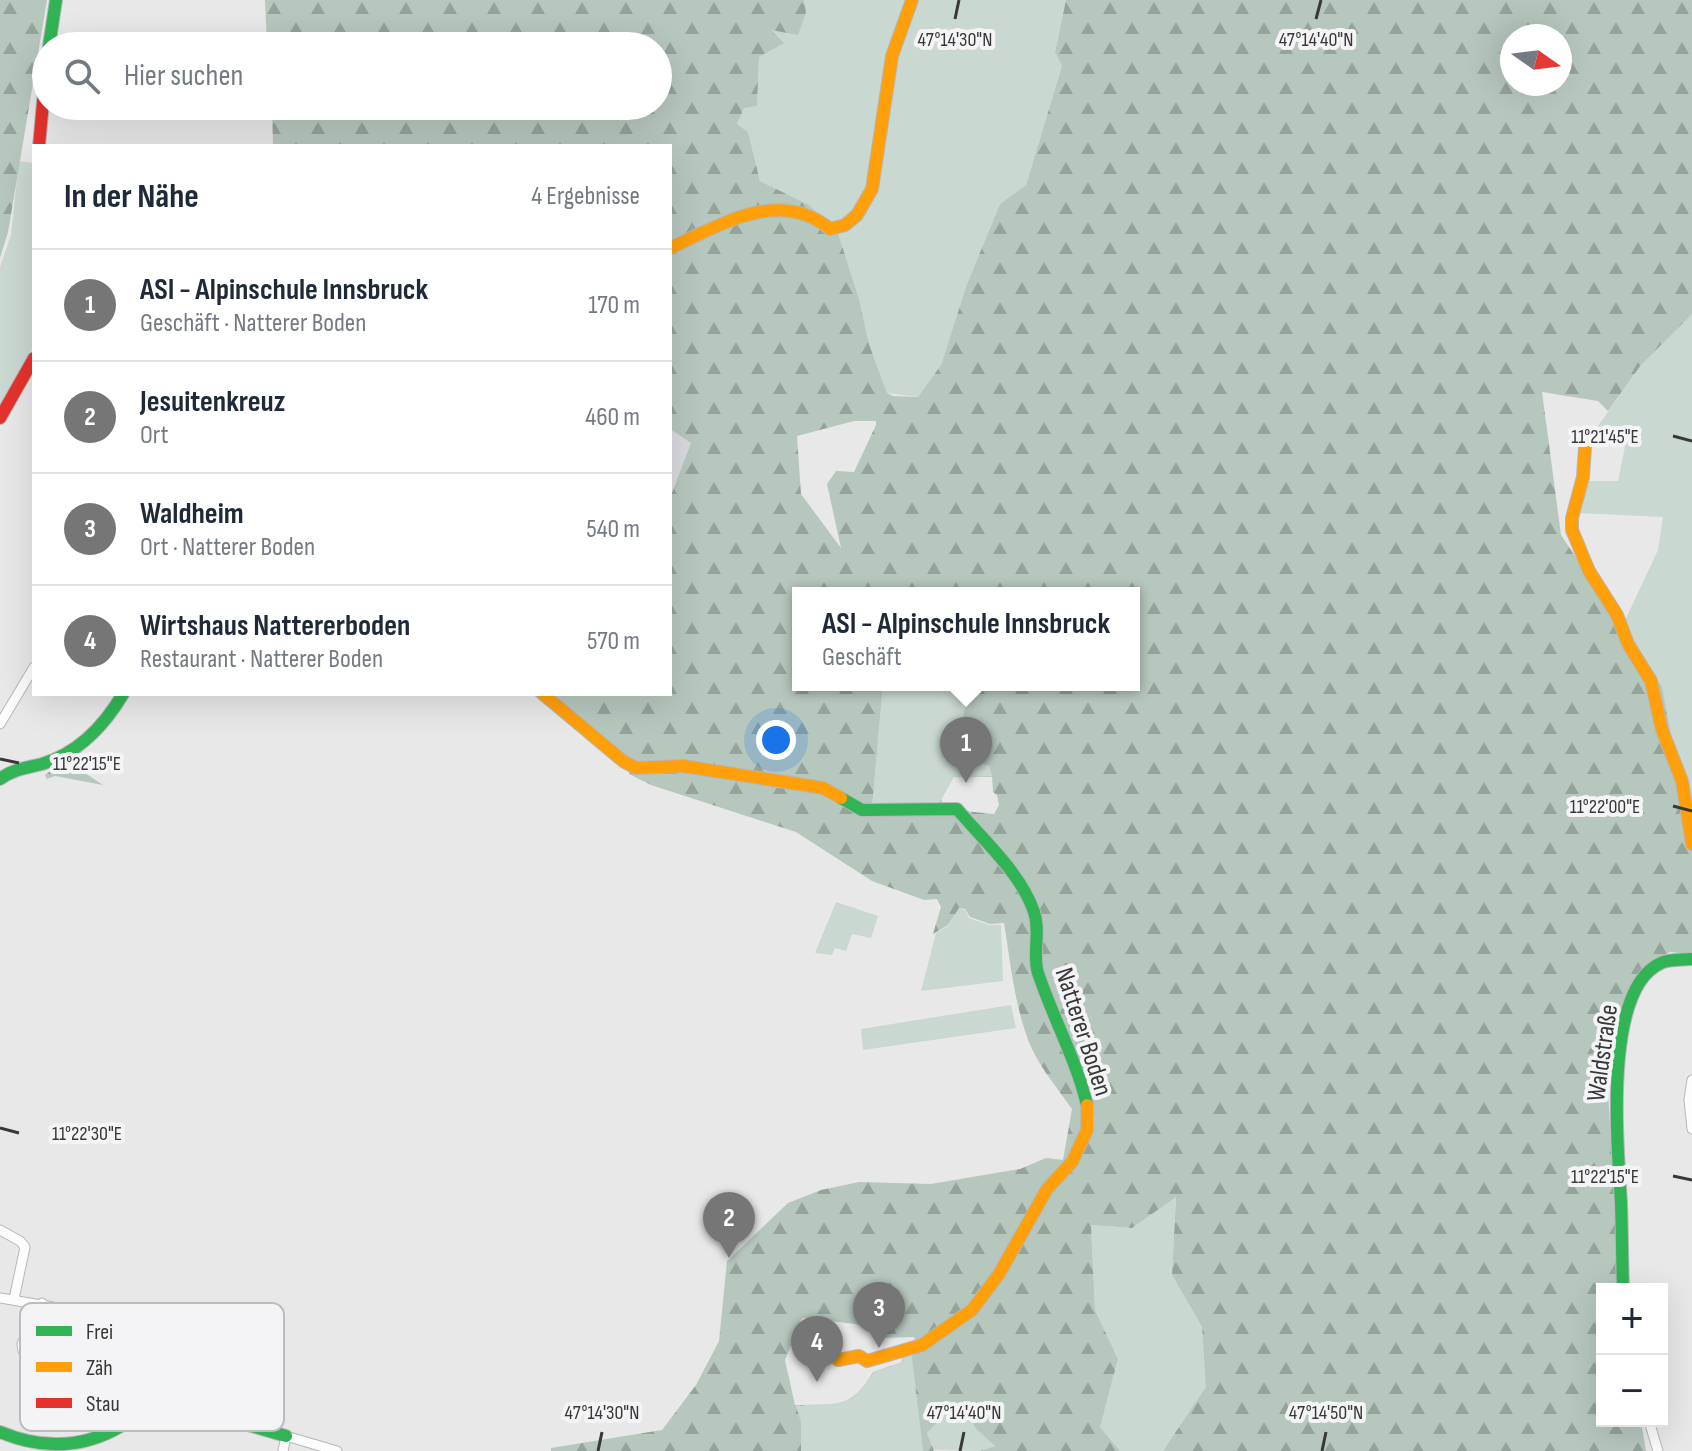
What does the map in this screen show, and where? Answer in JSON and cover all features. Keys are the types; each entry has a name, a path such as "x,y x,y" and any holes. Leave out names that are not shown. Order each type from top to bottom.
{"street":[{"path":"51,32 56,0"},
{"path":"672,247 759,211 780,208 801,211 830,229 840,227 855,217 869,199 872,189 892,56 912,0"},
{"path":"39,144 41,120"},
{"path":"0,418 32,362"},
{"path":"1586,433 1583,477 1572,518 1572,530 1589,571 1617,615 1628,644 1651,681 1662,730 1682,781 1692,844"},
{"path":"0,724 32,670"},
{"path":"0,779 11,770 48,762 69,752 101,727 122,696"},
{"name":"Natterer Boden","path":"545,696 623,761 636,768 683,766 823,788 862,810 951,808 963,816 1026,893 1035,914 1037,969 1080,1075 1087,1107 1087,1130 1072,1162 1047,1189 999,1274 972,1310 922,1345 867,1361 859,1356 838,1360"},
{"name":"Waldstraße","path":"1623,1283 1615,1087 1626,1018 1636,988 1646,972 1664,960 1692,959"},
{"path":"1692,1080 1689,1100 1692,1129"},
{"path":"0,1230 25,1247 14,1299"},
{"path":"0,1298 42,1303"},
{"path":"1651,1427 1658,1451"},
{"path":"0,1432 35,1444 81,1445 112,1431"},
{"path":"269,1431 337,1451"},
{"path":"283,1451 286,1436"}],"shaded area":[{"path":"804,0 1066,0 1055,52 1062,66 1026,185 1000,204 967,284 941,365 918,397 887,393 869,344 859,299 838,233 809,205 760,181 748,132 737,124 744,107 757,106 759,57 769,30 806,12"},
{"path":"19,161 32,163 32,348 0,409 0,267 11,235"},
{"path":"1692,311 1692,844 1622,627 1658,550 1663,517 1578,513 1588,481 1618,481 1627,437 1593,433 1641,365"},
{"path":"672,430 692,443 672,493"},
{"path":"882,691 967,691 963,718 975,760 989,766 992,776 954,777 938,804 872,808"},
{"path":"836,902 878,916 871,938 852,934 846,951 835,948 832,955 815,953"},
{"path":"959,908 965,910 969,918 989,925 1001,925 1003,981 921,991 936,933 948,926"},
{"path":"1011,1005 1016,1028 863,1050 861,1029"},
{"path":"1176,1196 1172,1275 1202,1327 1207,1387 1163,1451 1120,1451 1100,1427 1118,1359 1095,1310 1091,1225 1132,1228"},
{"path":"911,1350 923,1451 801,1451 796,1406 832,1404 850,1399 874,1372 903,1362 902,1355"},
{"path":"954,1405 967,1411 975,1428 995,1446 980,1451 933,1450 927,1433"}],"green space":[{"path":"0,0 47,0 42,32 32,32 32,89 8,232 0,258"},
{"path":"265,0 804,0 806,12 798,35 771,30 784,43 759,57 757,106 744,108 737,124 748,132 760,181 809,205 838,233 859,299 869,344 887,393 918,397 941,365 967,284 1000,204 1026,185 1062,66 1055,52 1066,0 1692,0 1692,314 1641,365 1608,411 1598,401 1542,392 1561,535 1662,687 1692,844 1692,954 1670,952 1650,963 1636,976 1627,997 1608,1093 1620,1283 1596,1283 1596,1427 1642,1427 1646,1451 1163,1451 1206,1387 1202,1327 1172,1275 1176,1197 1132,1228 1091,1225 1095,1310 1118,1359 1100,1427 1120,1451 980,1451 995,1446 975,1428 967,1411 954,1405 927,1433 934,1451 923,1451 911,1351 902,1355 903,1362 874,1372 866,1384 858,1393 850,1399 842,1402 832,1404 796,1406 801,1422 801,1451 551,1451 551,1448 662,1430 696,1385 719,1341 727,1261 788,1203 821,1190 859,1182 931,1184 1020,1169 1046,1158 1063,1160 1072,1109 1040,1064 1026,1034 1015,993 1004,923 990,924 970,917 965,909 959,908 948,925 933,934 941,907 937,899 924,900 872,881 796,832 651,785 629,774 634,764 601,750 534,696 672,696 672,493 691,443 672,430 672,144 273,144 272,120 672,120 672,32 266,32","holes":["854,421 876,421 854,472 836,471 827,484 841,548 801,494 797,436","792,587 1140,587 1140,691 967,691 963,718 975,761 989,766 992,776 954,777 992,777 993,792 999,805 994,814 954,810 943,805 941,799 938,804 872,808 882,691 792,691","802,1318 856,1324 883,1338 914,1337 917,1348 901,1355 902,1362 873,1372 849,1399 831,1404 795,1405 785,1360"]},
{"path":"72,756 76,759 76,767 103,785 55,776 47,779 45,775"}],"traffic: fast":[{"path":"51,32 56,0"},
{"path":"0,779 68,753 99,727 122,696"},
{"path":"841,798 862,810 957,809 1011,870 1034,912 1038,973 1077,1071 1087,1105"},
{"path":"1623,1283 1617,1110 1622,1036 1629,1004 1642,979 1661,963 1692,959"},
{"path":"0,1432 15,1438 61,1444 91,1439 112,1431"},
{"path":"269,1431 286,1436"}],"traffic: slow":[{"path":"672,247 730,221 770,210 791,211 811,217 830,229 845,225 857,215 872,189 892,56 912,0"},
{"path":"1586,433 1583,477 1572,518 1572,530 1589,571 1617,615 1628,644 1651,681 1662,730 1682,781 1692,844"},
{"path":"545,696 623,761 636,768 683,766 823,788 841,798"},
{"path":"838,1360 859,1356 867,1361 922,1345 972,1310 999,1274 1047,1189 1072,1162 1087,1130 1087,1105"}],"traffic: jam":[{"path":"39,144 41,120"},
{"path":"0,418 32,362"}],"place":[{"name":"ASI - Alpinschule Innsbruck","path":"966,783"},
{"name":"Jesuitenkreuz","path":"729,1258"},
{"name":"Waldheim","path":"879,1348"},
{"name":"Wirtshaus Nattererboden","path":"817,1382"}]}
